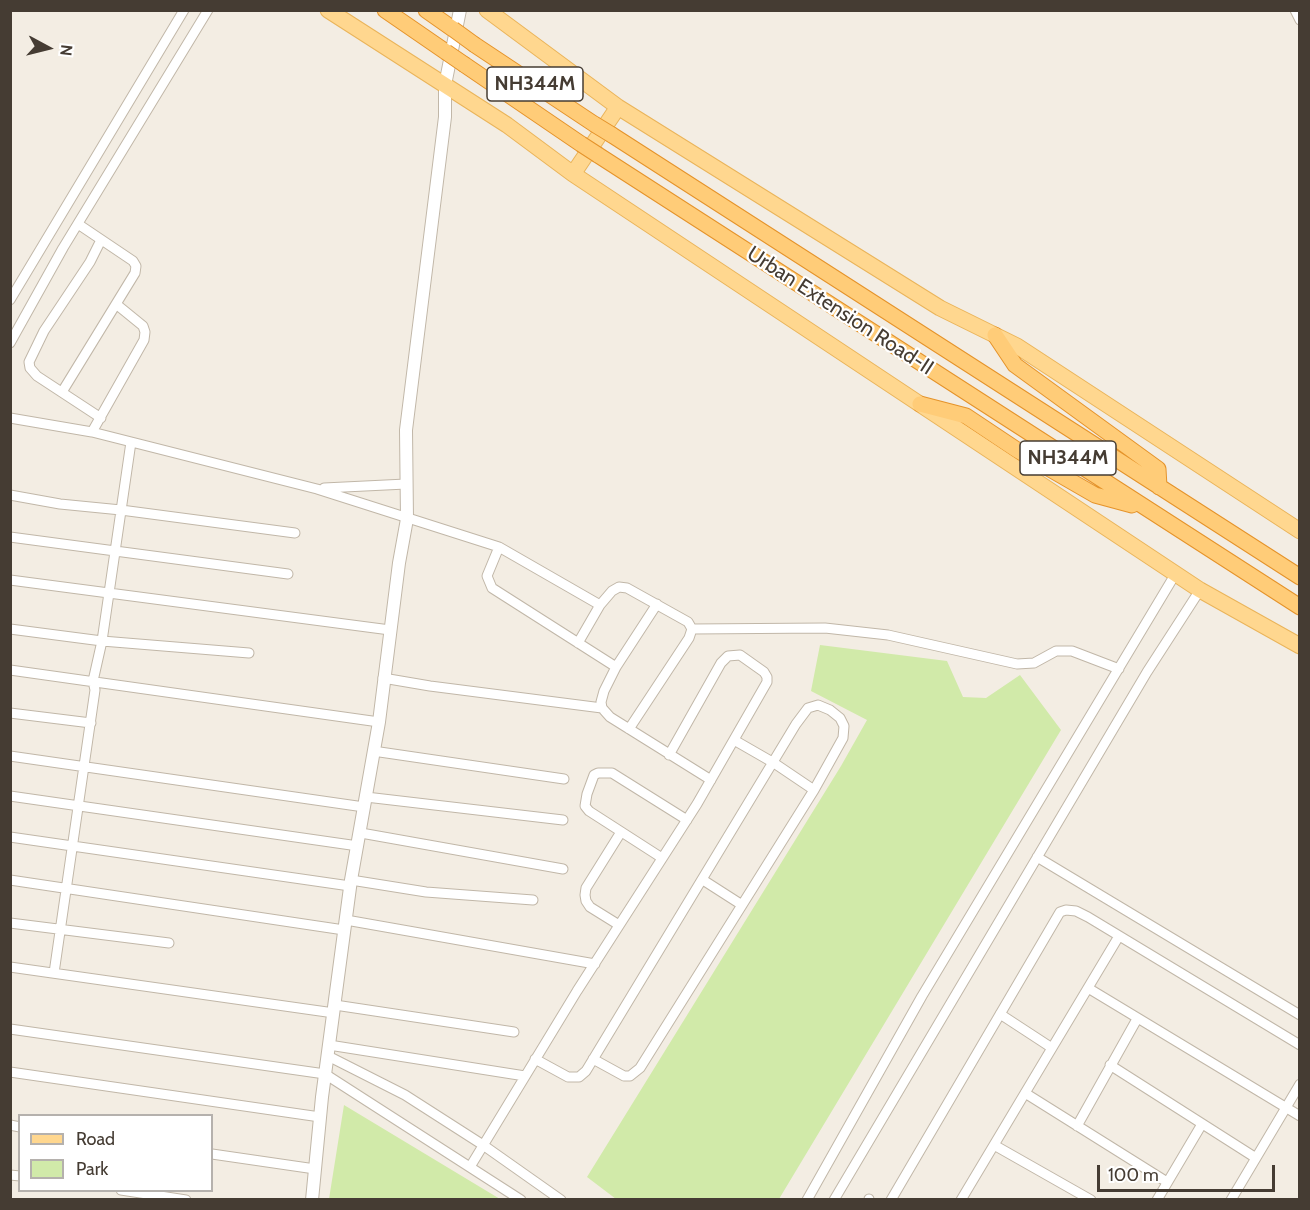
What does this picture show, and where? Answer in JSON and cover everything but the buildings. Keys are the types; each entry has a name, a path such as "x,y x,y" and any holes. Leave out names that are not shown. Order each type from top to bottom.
{"highway":[{"name":"Urban Extension Road-II","path":"385,10 598,156 1299,607"},
{"name":"Urban Extension Road-II","path":"426,10 594,124 1299,577"},
{"path":"995,335 1015,364 1158,469 1159,487"},
{"path":"920,404 966,416 1017,450 1095,495 1149,510"}],"main road":[{"path":"328,10 507,125 573,174 1200,590 1299,646"},
{"path":"487,10 618,107 940,308 1017,346 1299,531"},
{"path":"573,174 618,107"}],"street":[{"path":"10,300 184,10"},
{"path":"10,343 78,224 207,10"},
{"path":"312,1200 325,1074 345,925 379,722 383,678 407,519 406,430 443,129 445,84 460,10"},
{"path":"1295,10 1299,20"},
{"path":"62,392 135,273 136,266 133,261 78,224"},
{"path":"101,240 90,262 44,331 28,362 37,376 101,417"},
{"path":"92,432 144,340 143,326 116,304"},
{"path":"10,418 92,432 317,489 499,547 600,605"},
{"path":"54,973 96,690 93,681 102,642 131,442"},
{"path":"317,489 406,484"},
{"path":"10,495 60,504 295,533"},
{"path":"10,537 288,574"},
{"path":"499,547 487,576 492,588 616,667"},
{"path":"807,1200 922,996 1176,573"},
{"path":"10,580 390,630"},
{"path":"578,643 600,605 612,591 619,587 627,588 688,622 692,629 689,638 630,729"},
{"path":"834,1200 1146,672 1200,590"},
{"path":"657,604 616,667 604,692 602,708 610,717 711,780"},
{"path":"692,629 825,628 888,635 1017,664 1034,663 1056,651 1072,651 1119,669"},
{"path":"10,629 102,642 249,653"},
{"path":"470,1167 535,1059 711,780 767,682 768,677 764,672 740,655 728,656 721,663 669,755"},
{"path":"10,670 379,722"},
{"path":"383,678 602,708"},
{"path":"535,1059 568,1077 579,1077 586,1071 593,1059 703,880 774,763 796,724 808,708 818,705 830,710 840,718 844,726 843,738 814,790 634,1074 624,1076 593,1059"},
{"path":"10,713 91,723"},
{"path":"734,740 814,790"},
{"path":"373,751 564,779"},
{"path":"10,756 365,802 563,820"},
{"path":"662,858 593,815 585,806 590,783 598,773 612,773 687,820"},
{"path":"10,796 358,846"},
{"path":"619,925 590,907 585,895 586,888 621,832"},
{"path":"361,833 563,869"},
{"path":"10,837 351,883 426,892 533,900"},
{"path":"1037,857 1299,1015"},
{"path":"10,880 345,925 595,964"},
{"path":"703,880 742,905"},
{"path":"891,1200 1060,912 1076,911 1299,1045"},
{"path":"10,923 169,944"},
{"path":"965,1198 994,1144 1119,936"},
{"path":"10,968 514,1032"},
{"path":"1088,988 1299,1116"},
{"path":"1000,1014 1052,1048"},
{"path":"1077,1126 1137,1018"},
{"path":"10,1029 325,1074 521,1200"},
{"path":"328,1051 525,1076"},
{"path":"328,1051 405,1095 483,1145 561,1200"},
{"path":"1110,1065 1256,1158"},
{"path":"10,1072 320,1118"},
{"path":"1231,1200 1299,1084"},
{"path":"1025,1093 1167,1182"},
{"path":"1157,1200 1202,1124"},
{"path":"994,1144 1091,1200"},
{"path":"213,1154 315,1169"},
{"path":"128,1192 186,1200"}],"green space":[{"path":"820,645 947,661 963,697 986,698 1020,675 1061,730 779,1199 616,1199 587,1177 841,766 867,720 811,691"},
{"path":"344,1105 500,1199 329,1199"}]}
